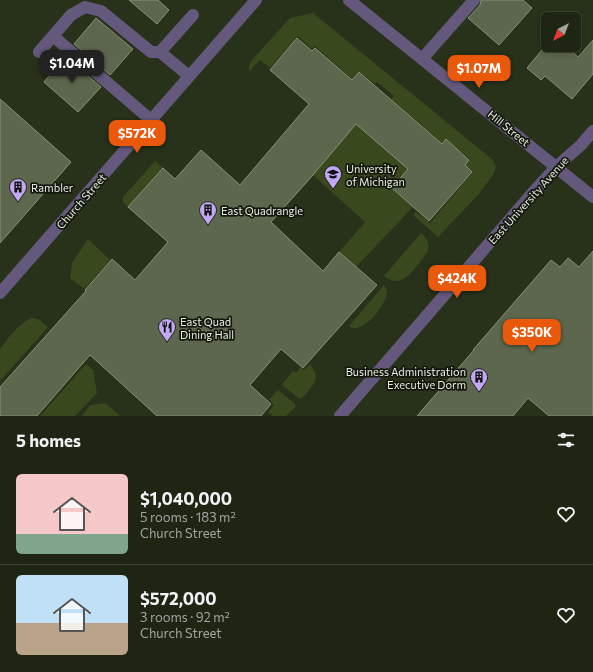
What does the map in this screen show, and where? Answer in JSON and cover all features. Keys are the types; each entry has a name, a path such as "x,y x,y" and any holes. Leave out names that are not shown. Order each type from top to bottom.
{"street":[{"name":"Church Street","path":"0,293 256,0"},
{"name":"Hill Street","path":"349,0 593,197"},
{"path":"422,59 474,0"},
{"path":"39,52 71,15 85,8 100,11 151,52 160,52 189,76"},
{"path":"160,52 193,15"},
{"path":"53,36 151,120"},
{"name":"East University Avenue","path":"340,416 536,189 556,167 581,145 593,131"}],"green space":[{"path":"313,13 493,160 496,167 493,175 478,195 438,237 413,215 416,212 430,223 473,172 465,165 470,159 446,139 442,143 391,99 394,96 377,82 375,84 359,71 352,79 315,46 312,49 298,36 270,68 260,60 251,69 251,72 249,70 251,61 290,18"},
{"path":"356,123 408,169 392,188 413,207 356,267 339,252 365,222 313,175"},
{"path":"155,161 163,168 128,207 123,202 123,197"},
{"path":"421,233 428,242 429,247 427,253 414,270 403,279 397,281 391,280 384,276"},
{"path":"88,239 110,260 86,287 83,288 70,278 72,263"},
{"path":"384,285 387,290 386,296 379,310 367,323 361,327 354,328 349,326"},
{"path":"32,318 40,320 48,327 0,381 0,349 18,327"},
{"path":"86,364 93,370 97,393 75,416 40,416"},
{"path":"310,364 316,374 316,377 312,386 300,399 282,384 293,371 296,373 301,367 304,370"},
{"path":"278,390 295,404 295,407 286,416 273,416 268,412 274,405 269,399"},
{"path":"105,403 120,416 82,416 90,405"}],"building":[{"path":"129,0 158,0 169,10 157,24"},
{"path":"481,0 523,0 532,8 499,45 468,18 480,5"},
{"path":"96,18 133,49 110,75 74,44"},
{"name":"East Quadrangle","path":"297,38 312,51 315,48 352,80 359,72 442,144 446,139 469,160 465,165 472,172 429,221 392,188 408,169 356,124 271,222 323,271 339,252 377,285 303,368 281,349 250,385 271,404 261,416 157,416 90,355 37,416 0,416 0,387 86,291 85,290 112,259 135,280 168,242 128,207 163,168 175,179 201,150 240,185 309,104 270,70"},
{"path":"593,40 593,74 572,99 545,76 541,80 527,68 541,51 572,52 578,57"},
{"path":"65,56 101,87 78,112 44,82"},
{"name":"Rambler","path":"0,99 71,162 0,243"},
{"path":"593,251 593,416 549,416 528,398 513,416 417,416 551,260 560,267 568,258 579,267"}],"place":[{"name":"University of Michigan","path":"333,189"},
{"name":"Rambler","path":"18,202"},
{"name":"East Quadrangle","path":"208,225"},
{"name":"East Quad Dining Hall","path":"167,342"},
{"name":"Business Administration Executive Dorm","path":"479,392"}]}
